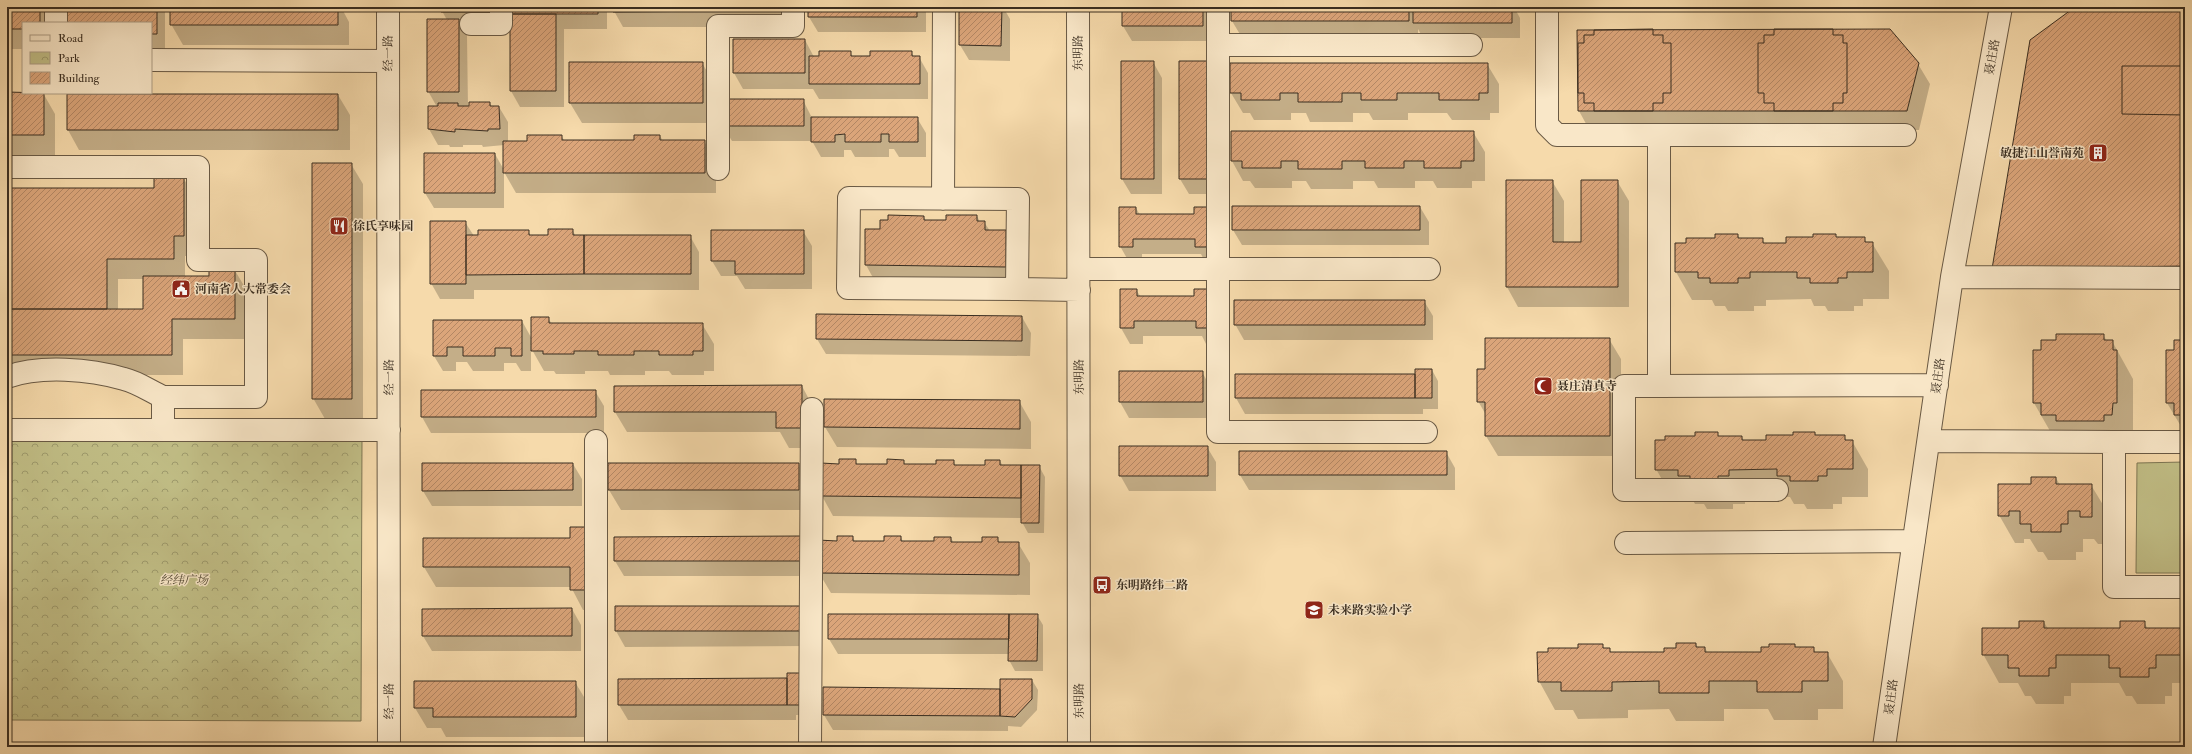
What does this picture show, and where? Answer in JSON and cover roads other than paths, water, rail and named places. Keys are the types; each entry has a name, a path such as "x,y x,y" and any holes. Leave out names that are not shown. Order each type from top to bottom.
{"street":[{"path":"56,7 56,22"},
{"name":"经一路","path":"388,7 389,747"},
{"path":"471,24 501,24 501,7"},
{"path":"718,169 718,26 793,26 794,7"},
{"path":"943,199 944,7"},
{"name":"东明路","path":"1078,7 1079,747"},
{"path":"1218,7 1218,432 1426,432"},
{"path":"1547,7 1547,125 1556,135 1905,135"},
{"name":"聂庄路","path":"1884,747 1952,277 2001,7"},
{"path":"1218,45 1471,45"},
{"path":"152,60 388,61"},
{"path":"1658,135 1658,386"},
{"path":"7,167 198,167 198,260 256,260 256,398 163,398 125,379 95,372 54,370 16,373 7,377"},
{"path":"1017,289 1018,199 849,198 848,288 1017,289 1079,279 1218,269 1429,269"},
{"path":"1952,277 2185,278"},
{"path":"1777,490 1624,490 1624,386 1937,385"},
{"path":"163,398 163,430"},
{"path":"810,747 812,408"},
{"path":"7,430 389,430"},
{"path":"596,441 596,747"},
{"path":"1928,441 2185,442"},
{"path":"2114,442 2114,587 2185,587"},
{"path":"1626,543 1914,541"}],"place":[{"name":"敏捷江山誉南苑","path":"2098,153"},
{"name":"徐氏享味园","path":"339,226"},
{"name":"河南省人大常委会","path":"181,289"},
{"name":"聂庄清真寺","path":"1543,386"},
{"name":"东明路纬二路","path":"1102,585"},
{"name":"未来路实验小学","path":"1314,610"}],"park label":[{"name":"经纬广场","path":"184,580"}]}
